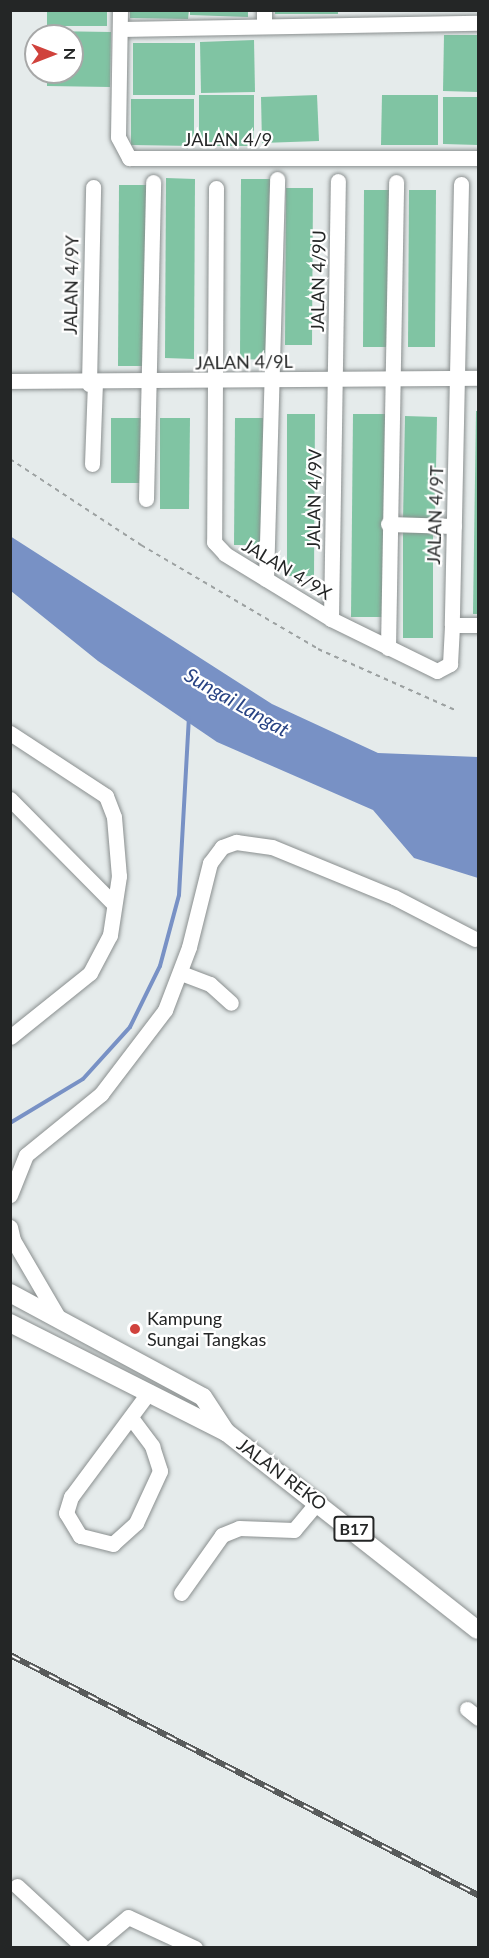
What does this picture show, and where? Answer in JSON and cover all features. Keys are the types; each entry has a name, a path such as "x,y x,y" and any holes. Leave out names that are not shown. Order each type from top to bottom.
{"main road":[{"name":"JALAN REKO","path":"10,1293 203,1397 226,1432"},
{"name":"JALAN REKO","path":"10,1323 226,1432 318,1501 478,1630"}],"street":[{"name":"JALAN 4/9","path":"120,10 118,137 129,158 478,158"},
{"path":"264,10 264,26"},
{"path":"120,29 478,23"},
{"path":"266,579 278,178"},
{"name":"JALAN 4/9U","path":"336,381 338,181"},
{"path":"146,499 146,383 153,182"},
{"path":"388,648 388,524 396,182"},
{"name":"JALAN 4/9T","path":"452,625 461,184"},
{"name":"JALAN 4/9Y","path":"92,464 93,187"},
{"path":"214,382 216,188"},
{"name":"JALAN 4/9L","path":"10,381 92,384 478,378"},
{"name":"JALAN 4/9V","path":"331,619 336,381"},
{"name":"JALAN 4/9X","path":"214,382 214,542 266,579 331,619 388,648 442,671 450,664 452,625"},
{"path":"388,524 454,526"},
{"path":"452,625 478,625"},
{"path":"10,733 106,796 114,817 118,864 110,934 90,973 10,1037"},
{"path":"10,799 114,904"},
{"path":"10,1195 26,1155 100,1094 146,1040 181,972 210,863 222,847 236,842 272,847 360,883 475,939"},
{"path":"181,972 210,984 231,1003"},
{"path":"10,1227 13,1240 58,1317"},
{"path":"132,1419 152,1446 160,1471 136,1523 113,1544 80,1536 66,1513 71,1497 132,1419 149,1392"},
{"path":"181,1593 222,1534 239,1528 294,1530 318,1501"},
{"path":"17,1886 84,1947"},
{"path":"91,1947 128,1917 195,1947"}],"path":[{"path":"10,459 141,545 318,649 455,710"}],"water":[{"name":"Sungai Langat","path":"10,536 272,704 378,753 478,757 478,878 414,858 373,810 217,742 98,661 11,591"}],"building":[{"path":"47,10 107,10 107,26 47,24"},
{"path":"130,10 189,10 188,19 130,18"},
{"path":"190,10 248,10 248,17 190,15"},
{"path":"275,10 338,10 338,14 275,14"},
{"path":"84,32 111,32 110,87 47,86 47,84 84,84"},
{"path":"444,35 478,35 478,92 443,91"},
{"path":"254,40 255,92 201,93 200,42"},
{"path":"133,43 195,43 195,95 133,95"},
{"path":"199,95 254,95 254,146 199,146"},
{"path":"317,95 319,141 262,143 261,97"},
{"path":"382,95 438,95 438,145 381,145"},
{"path":"443,97 478,97 478,145 443,144"},
{"path":"131,99 194,99 194,146 131,145"},
{"path":"166,178 195,179 194,359 165,358"},
{"path":"241,179 270,179 268,360 240,359"},
{"path":"119,185 147,185 146,366 118,366"},
{"path":"286,188 313,188 312,345 285,345"},
{"path":"364,190 391,190 390,347 363,347"},
{"path":"409,190 436,190 435,347 408,347"},
{"path":"476,411 478,411 478,614 473,614"},
{"path":"287,414 315,414 314,576 287,576"},
{"path":"353,414 385,414 382,617 351,617"},
{"path":"405,416 437,417 435,521 403,521"},
{"path":"111,418 143,418 143,483 111,483"},
{"path":"160,418 190,418 189,509 160,509"},
{"path":"235,418 263,418 262,545 234,545"},
{"path":"403,530 433,530 433,638 403,638"}],"waterway":[{"path":"10,1123 83,1079 130,1027 160,966 179,895 189,718"}],"railway":[{"path":"10,1655 478,1895"}],"place":[{"name":"Kampung Sungai Tangkas","path":"135,1329"}]}
